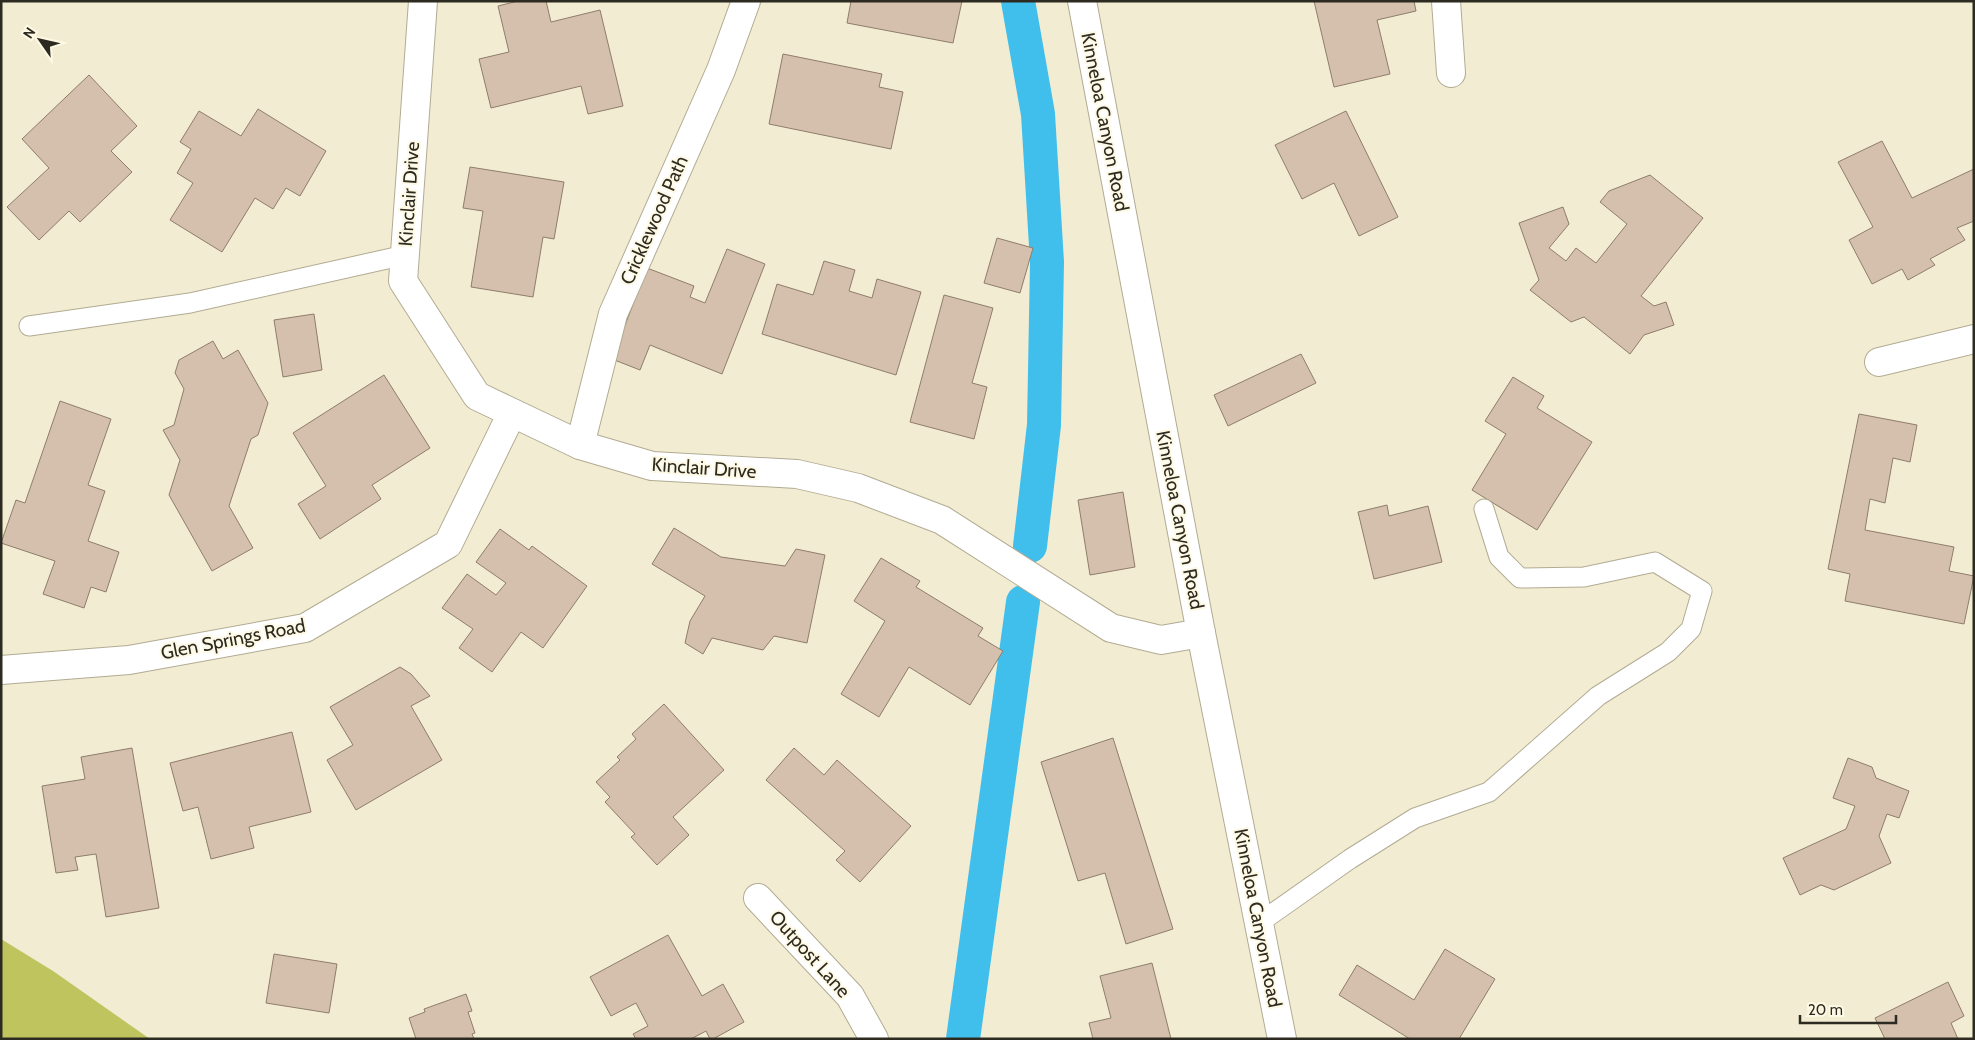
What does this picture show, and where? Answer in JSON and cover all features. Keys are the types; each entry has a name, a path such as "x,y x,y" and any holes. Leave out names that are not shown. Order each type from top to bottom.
{"street":[{"name":"Kinclair Drive","path":"423,1 403,281 477,396 580,445 652,466 797,474 858,488 942,520 1111,628 1161,640 1201,633"},
{"name":"Cricklewood Path","path":"580,445 613,314 721,70 746,1"},
{"name":"Kinneloa Canyon Road","path":"1082,1 1201,633 1282,1039"},
{"path":"1446,1 1451,73"},
{"path":"1878,362 1974,339"},
{"name":"Glen Springs Road","path":"1,670 129,660 305,628 448,544 512,413"},
{"name":"Outpost Lane","path":"758,898 850,996 874,1039"}],"lane":[{"path":"29,326 190,303 405,255"},
{"path":"1259,924 1350,859 1415,818 1489,792 1598,696 1668,652 1691,629 1702,591 1655,562 1584,577 1520,578 1499,557 1484,509"}],"green space":[{"path":"1,939 53,971 150,1039 1,1039"}],"building":[{"path":"518,1 546,1 551,22 600,10 623,106 588,114 581,86 491,108 479,59 509,52 498,6"},
{"path":"851,1 962,1 953,43 847,23"},
{"path":"1314,1 1414,1 1416,11 1377,20 1390,74 1334,87"},
{"path":"783,54 882,74 879,87 903,92 891,149 769,124"},
{"path":"89,75 137,126 111,151 132,172 80,222 69,211 39,240 7,207 49,168 22,139"},
{"path":"258,109 326,151 300,196 286,188 273,209 255,198 222,252 170,220 193,183 177,173 191,149 180,142 199,111 241,136"},
{"path":"1346,111 1398,217 1359,236 1334,183 1302,199 1275,145"},
{"path":"1882,141 1912,198 1974,169 1974,221 1957,228 1965,240 1930,259 1935,265 1908,280 1902,269 1872,284 1849,240 1873,227 1838,162"},
{"path":"470,167 564,182 554,239 543,237 533,297 471,287 483,211 463,208"},
{"path":"1650,175 1703,218 1641,296 1654,306 1666,302 1674,325 1644,335 1630,354 1584,317 1571,322 1530,290 1539,280 1519,223 1563,207 1569,224 1549,248 1566,261 1576,248 1596,263 1627,224 1600,202 1609,191"},
{"path":"997,238 1033,248 1020,293 984,283"},
{"path":"727,249 765,264 722,374 650,345 640,370 612,359 647,268 694,286 690,297 705,303"},
{"path":"824,261 855,270 849,291 872,298 877,279 921,292 896,375 762,334 777,284 813,295"},
{"path":"944,295 993,308 972,383 987,387 974,439 910,422"},
{"path":"314,314 322,370 283,377 274,320"},
{"path":"213,341 223,359 238,350 268,403 258,435 251,439 229,506 253,548 212,571 169,495 180,460 163,430 174,425 184,389 175,373 179,360"},
{"path":"1301,354 1316,383 1228,426 1214,395"},
{"path":"384,375 430,448 372,485 381,499 320,539 298,504 326,486 293,433"},
{"path":"1513,377 1544,396 1537,408 1592,442 1537,530 1472,490 1506,434 1485,421"},
{"path":"60,401 111,419 88,485 105,491 88,541 119,552 106,592 91,587 84,608 43,594 55,561 1,543 16,500 25,503"},
{"path":"1859,414 1917,425 1910,462 1893,458 1885,503 1870,499 1865,530 1954,547 1949,571 1974,576 1964,624 1845,601 1850,574 1828,569"},
{"path":"1123,492 1135,567 1090,575 1078,500"},
{"path":"1387,505 1389,516 1428,506 1442,562 1374,579 1358,512"},
{"path":"674,528 721,557 785,566 796,549 825,555 807,643 774,636 763,650 712,638 703,654 685,643 690,621 705,596 652,564"},
{"path":"500,529 529,550 532,546 587,586 543,648 521,632 492,672 459,648 473,629 442,608 467,574 496,595 506,583 476,562"},
{"path":"881,558 920,581 916,587 983,628 978,636 1003,651 970,705 909,667 879,717 841,694 885,621 854,601"},
{"path":"400,667 411,674 430,696 411,706 442,760 356,810 327,760 353,745 330,707"},
{"path":"664,704 724,770 673,817 689,835 657,865 631,837 635,834 605,802 610,797 596,782 620,760 617,757 636,739 632,734"},
{"path":"292,732 311,812 249,827 254,848 211,859 198,807 183,811 170,763"},
{"path":"1113,738 1173,929 1126,944 1105,873 1078,881 1041,762"},
{"path":"132,748 159,908 106,917 96,854 75,857 78,870 56,873 42,786 85,779 81,757"},
{"path":"794,748 824,775 837,760 911,826 860,882 836,860 845,851 766,780"},
{"path":"1848,758 1872,767 1876,778 1909,791 1899,818 1887,814 1879,836 1891,863 1834,890 1821,885 1800,895 1783,858 1846,829 1855,806 1833,798"},
{"path":"668,935 702,996 723,984 744,1022 713,1039 710,1039 706,1031 691,1039 636,1039 633,1034 648,1026 636,1003 611,1016 590,977"},
{"path":"1445,949 1495,979 1459,1039 1410,1039 1339,995 1357,965 1414,1000"},
{"path":"274,954 337,964 329,1013 266,1003"},
{"path":"1152,963 1171,1039 1093,1039 1089,1023 1111,1018 1100,976"},
{"path":"1948,982 1964,1016 1951,1023 1958,1039 1885,1039 1875,1018"},
{"path":"466,994 472,1011 468,1012 475,1033 472,1034 474,1039 416,1039 409,1018 425,1012 424,1009"}],"waterway":[{"path":"1018,1 1038,114 1047,262 1044,425 1030,546"},
{"path":"963,1039 1023,602"}]}
